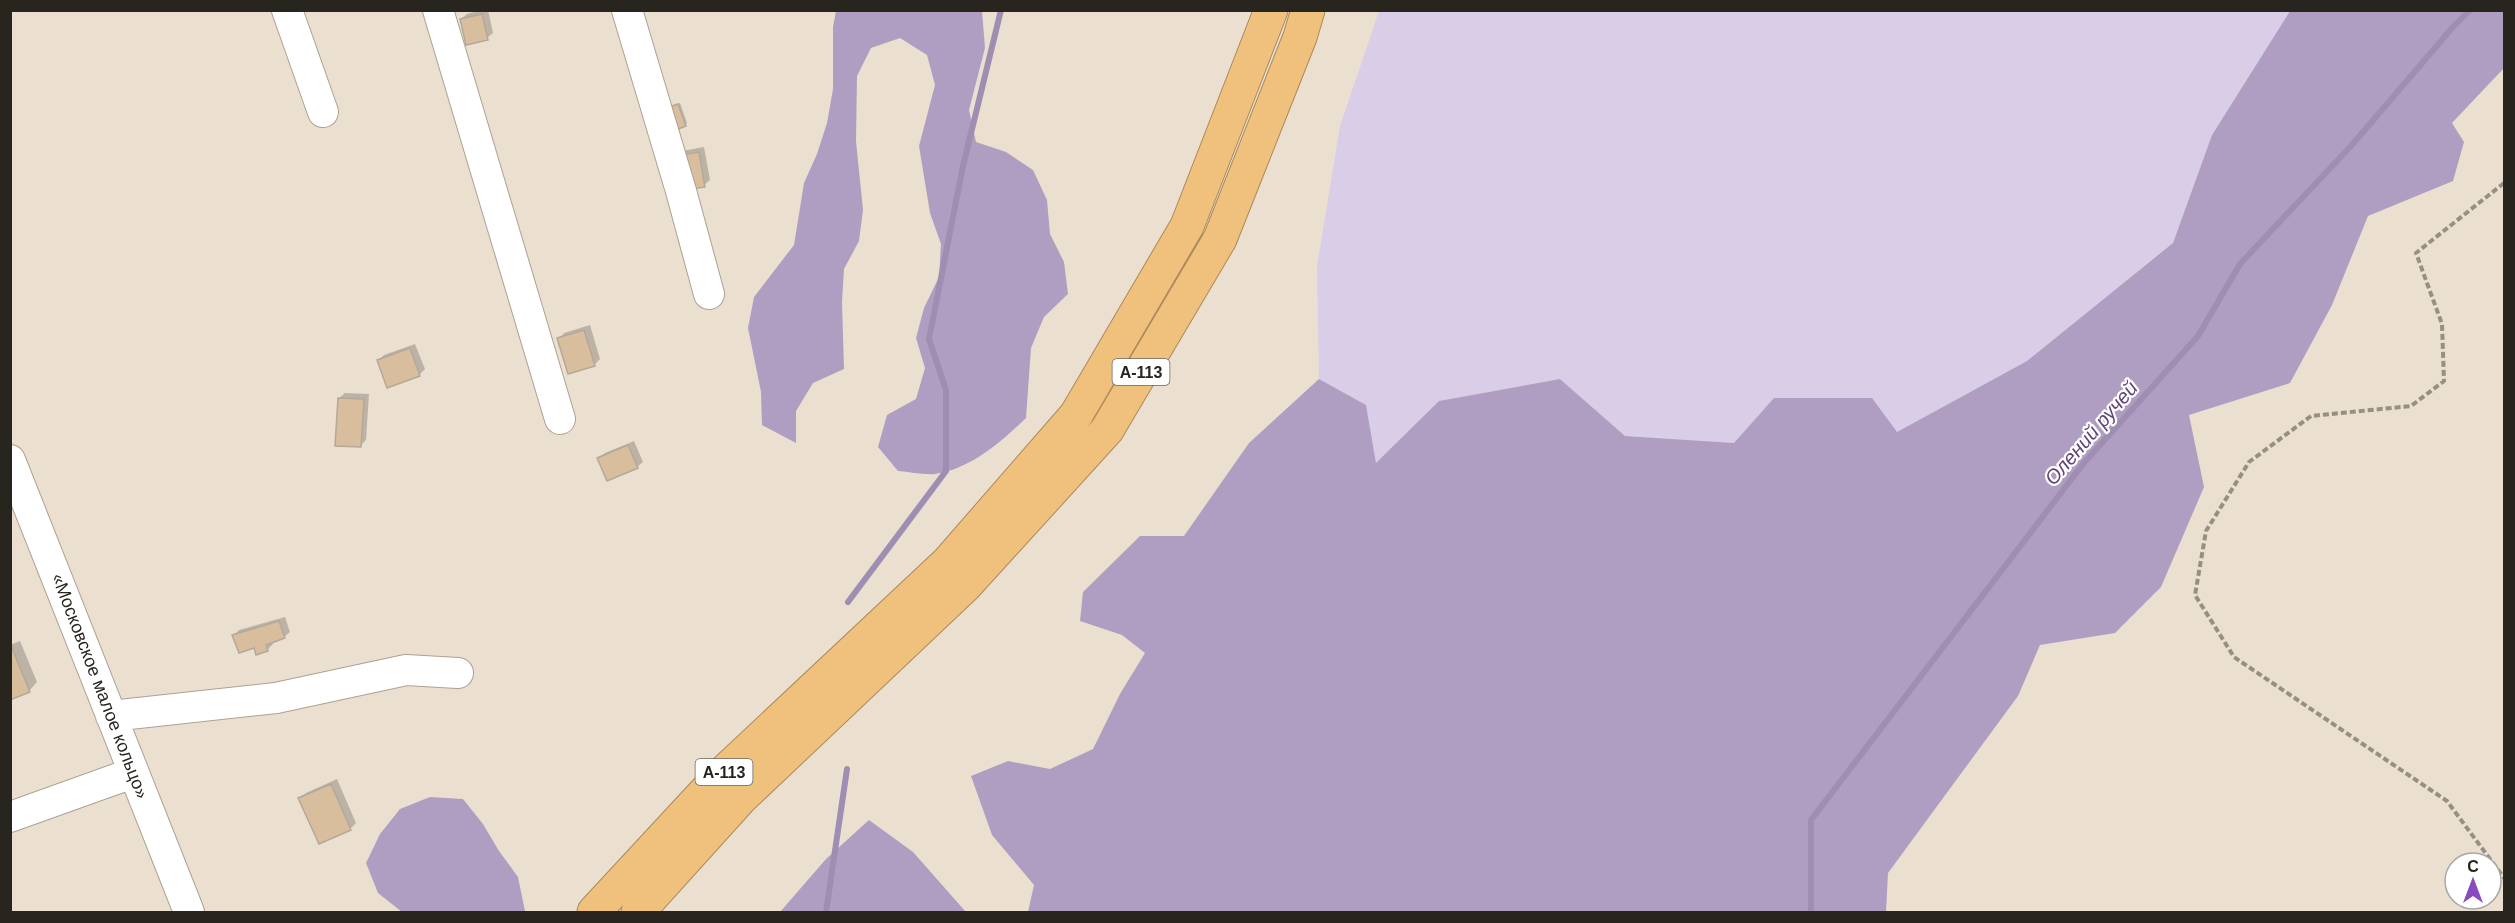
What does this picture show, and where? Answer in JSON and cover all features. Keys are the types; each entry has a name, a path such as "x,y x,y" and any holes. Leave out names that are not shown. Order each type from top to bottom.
{"highway":[{"name":"А-113","path":"597,907 721,775 948,562 1076,415 1187,226 1271,10"},
{"name":"А-113","path":"638,912 741,798 966,585 1107,429 1220,239 1300,37 1308,10"}],"street":[{"path":"287,10 322,112"},
{"path":"438,10 560,419"},
{"path":"627,10 709,294"},
{"name":"«Московское малое кольцо»","path":"10,460 189,912"},
{"path":"111,716 276,698 406,670 458,673"},
{"path":"10,817 133,773"}],"path":[{"path":"2505,183 2416,253 2442,324 2444,381 2411,406 2311,416 2249,462 2206,531 2196,595 2234,657 2447,801 2505,878"}],"shaded area":[{"path":"836,11 982,11 985,48 969,110 976,142 1006,152 1033,170 1047,200 1050,234 1064,262 1068,294 1044,317 1031,348 1026,418 985,453 961,467 935,474 898,471 878,447 887,415 916,399 925,368 916,338 924,308 939,277 941,244 930,213 919,146 935,85 927,55 900,38 871,48 857,76 856,141 863,210 859,241 844,269 842,302 844,369 813,383 796,411 796,443 762,425 761,392 748,328 754,297 794,245 804,183 827,123 833,89 833,27"},
{"path":"1379,11 2290,11 2212,135 2173,243 2027,361 1897,432 1775,398 1734,443 1625,436 1560,379 1439,401 1376,464 1366,405 1319,379 1317,266 1340,126"},
{"path":"2290,11 2504,11 2504,68 2452,123 2464,142 2453,181 2368,216 2332,305 2290,383 2189,415 2204,487 2161,587 2115,633 2040,645 2018,696 1888,873 1886,912 1028,912 1034,885 992,835 971,776 1008,761 1050,769 1093,749 1120,694 1145,653 1122,635 1080,621 1083,592 1140,536 1184,536 1249,443 1319,379 1366,405 1376,463 1439,401 1560,379 1625,436 1734,443 1774,398 1872,398 1897,432 2027,361 2173,243 2212,135"},
{"path":"430,797 463,799 483,824 518,877 525,911 402,912 378,893 366,863 380,834 400,809"},
{"path":"869,820 913,852 966,912 780,912 826,859"}],"building":[{"path":"482,14 488,40 466,45 460,19"},
{"path":"678,104 686,126 668,133 660,110"},
{"path":"699,152 705,187 681,191 675,156"},
{"path":"584,330 595,366 568,374 557,338"},
{"path":"410,348 420,376 387,388 377,360"},
{"path":"338,398 364,399 361,447 335,446"},
{"path":"628,445 638,468 607,481 597,458"},
{"path":"279,621 285,638 266,645 268,651 256,655 254,648 239,653 232,635"},
{"path":"12,648 30,692 10,700 10,649"},
{"path":"331,784 351,830 319,844 298,798"}],"waterway":[{"path":"848,602 946,471 946,390 929,339 963,166 1001,10"},
{"name":"Олений ручей","path":"1811,912 1811,820 2083,464 2198,336 2240,264 2351,146 2470,10"},
{"path":"826,912 847,769"}]}
